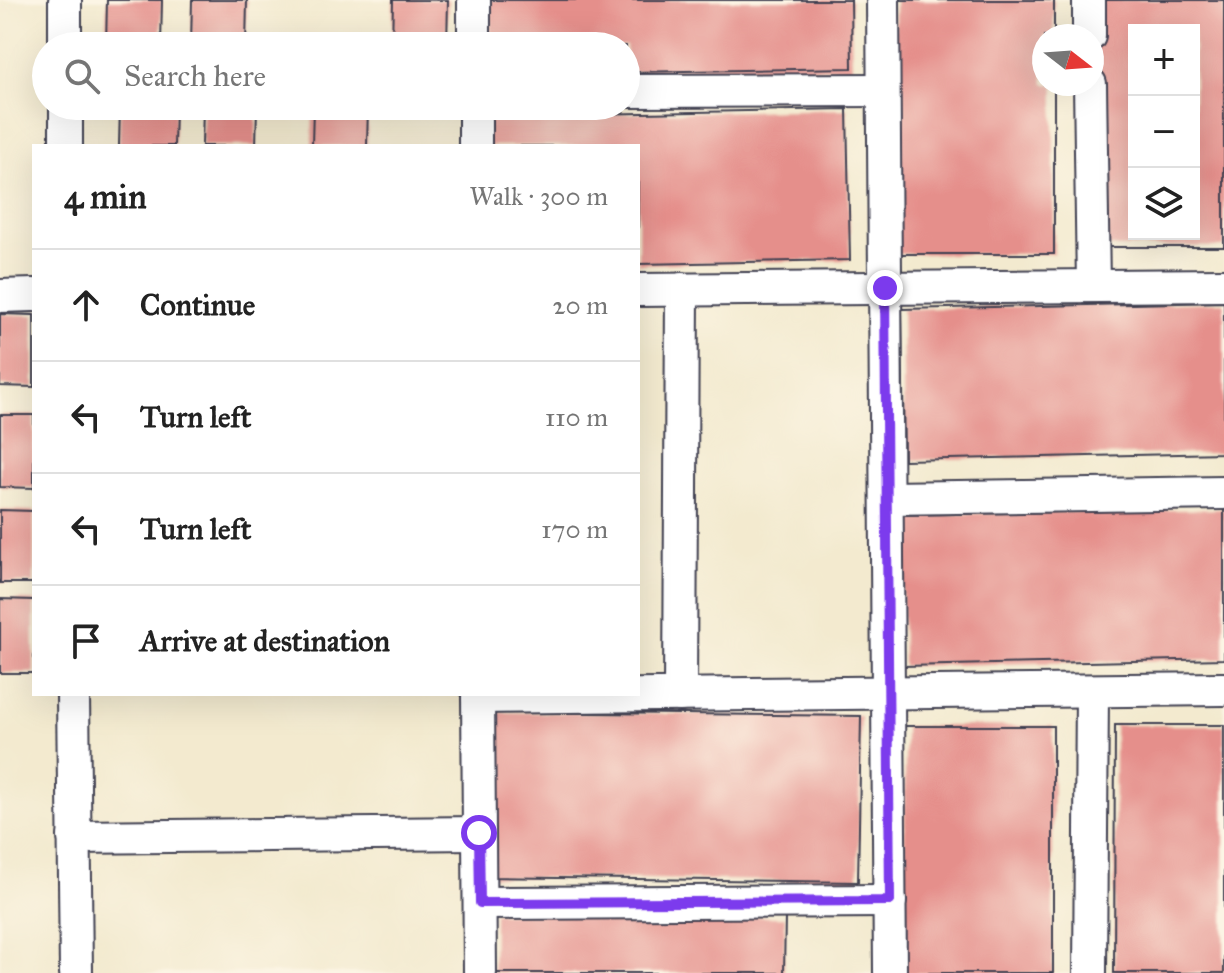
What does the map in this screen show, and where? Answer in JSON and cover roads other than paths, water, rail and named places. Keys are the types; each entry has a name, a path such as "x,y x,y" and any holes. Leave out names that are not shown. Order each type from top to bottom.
{"street":[{"path":"65,0 65,32"},
{"path":"474,0 474,32"},
{"path":"883,0 890,973"},
{"path":"1089,0 1089,24"},
{"path":"640,91 883,90"},
{"path":"1090,96 1093,286"},
{"path":"66,120 66,144"},
{"path":"475,120 475,144"},
{"path":"640,290 1224,285"},
{"path":"680,695 682,289"},
{"path":"0,296 32,295"},
{"path":"887,498 1224,493"},
{"path":"640,695 1224,689"},
{"path":"1090,973 1092,691"},
{"path":"73,696 76,973"},
{"path":"478,696 480,973"},
{"path":"74,837 479,833"},
{"path":"480,903 890,901"}]}
